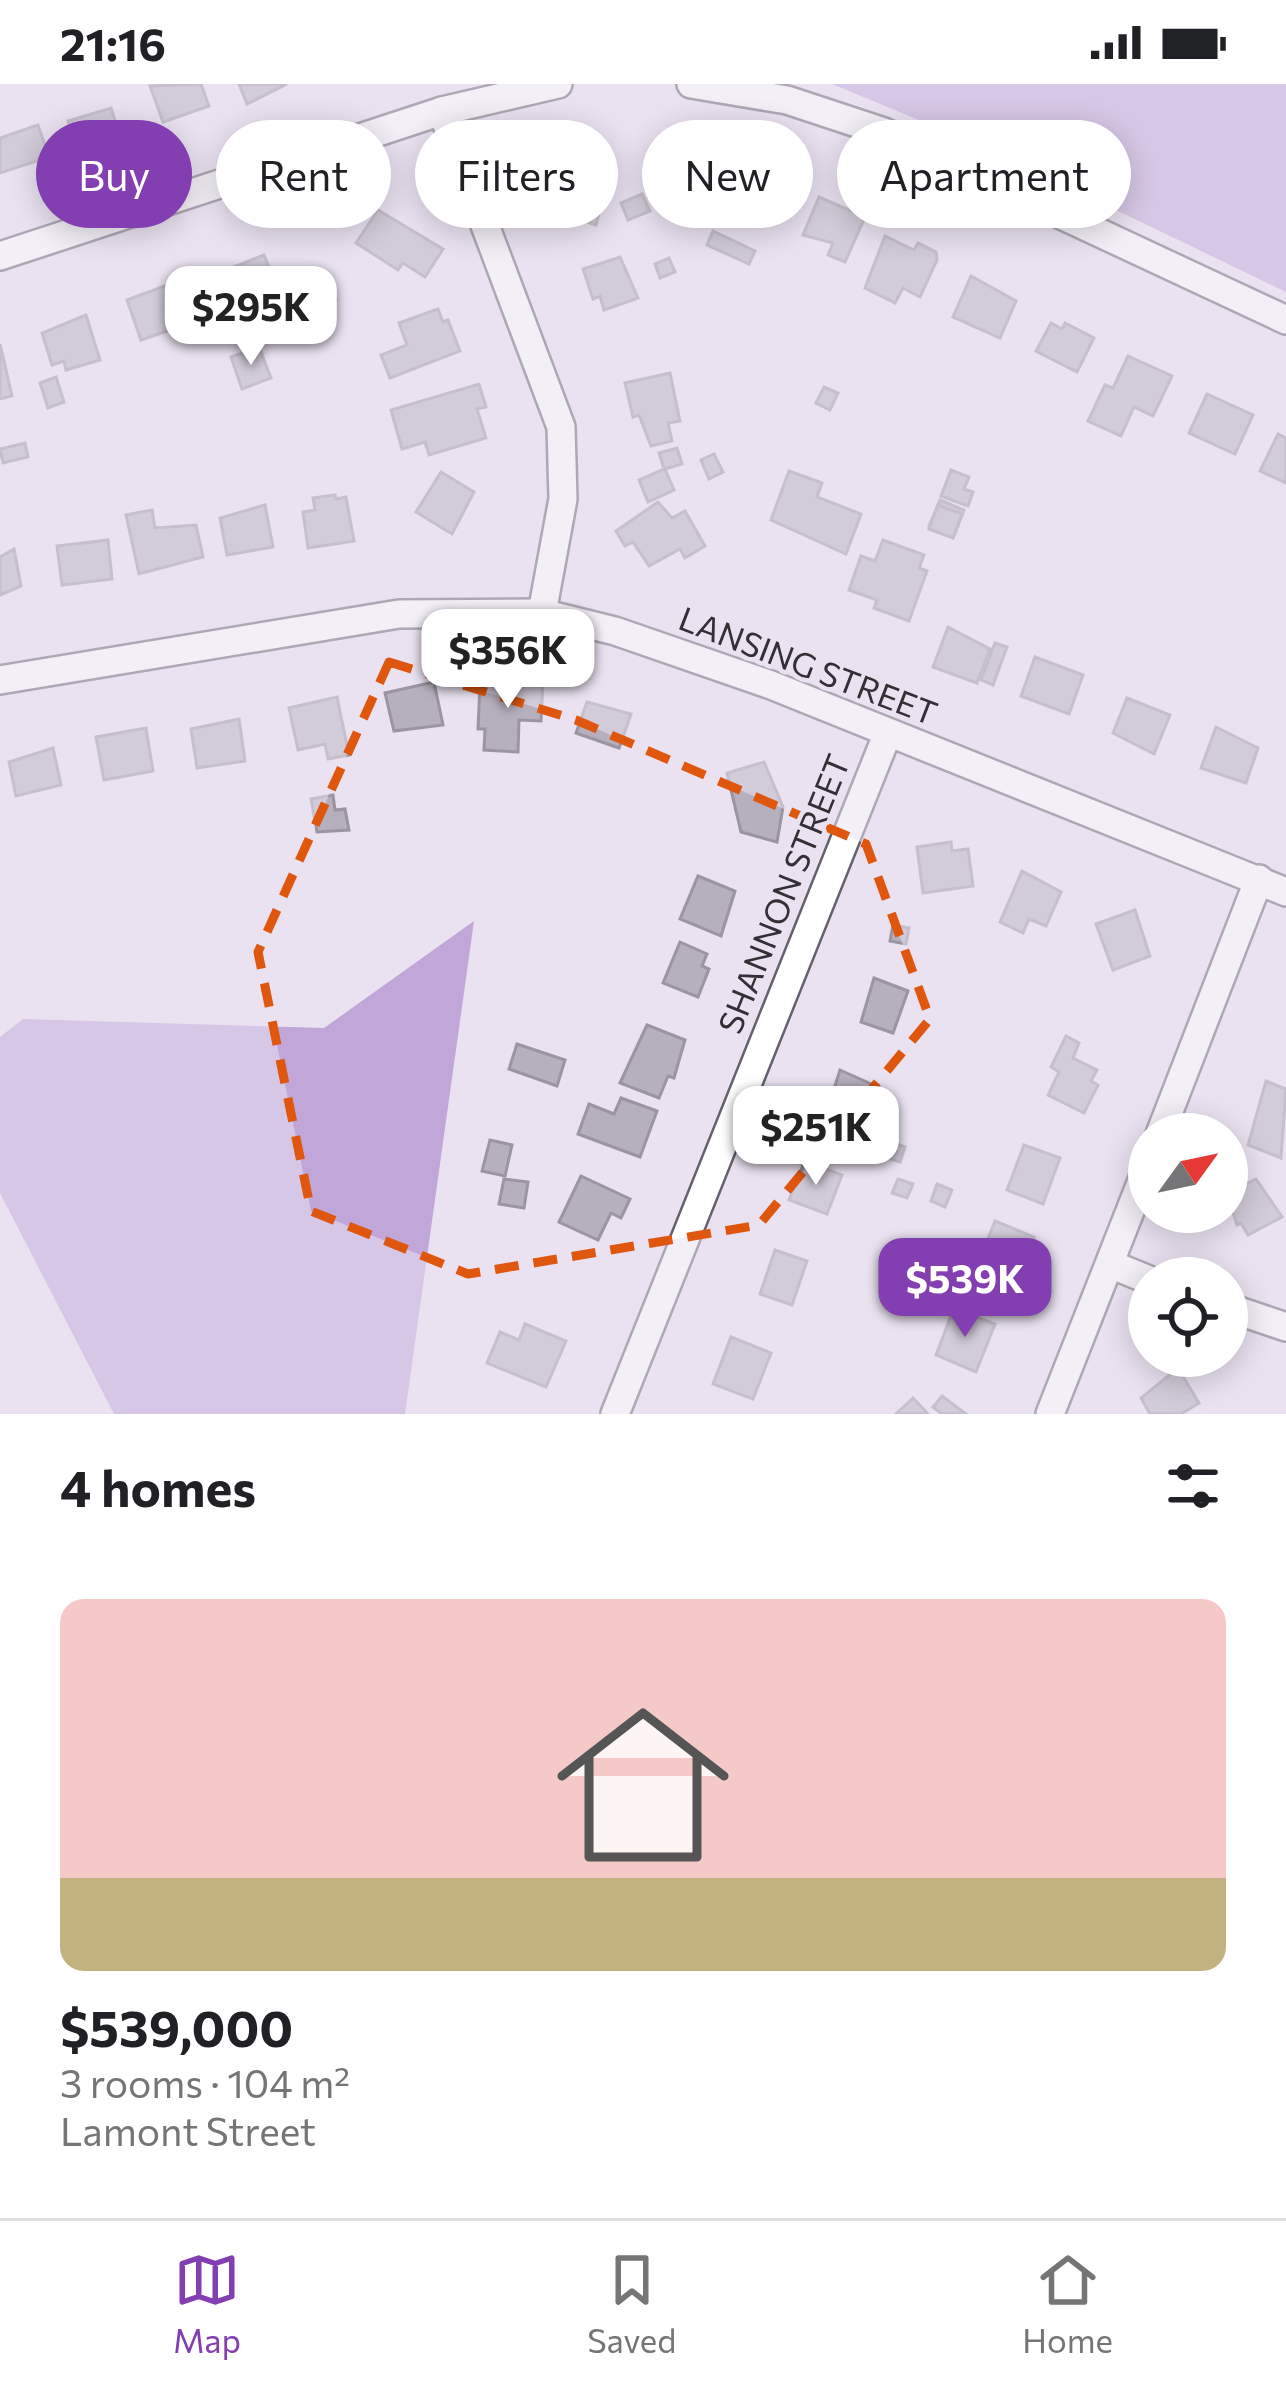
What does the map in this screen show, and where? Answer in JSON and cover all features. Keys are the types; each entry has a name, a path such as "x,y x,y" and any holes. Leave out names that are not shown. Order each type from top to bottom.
{"street":[{"path":"0,256 442,111 558,84"},
{"path":"691,84 788,100 884,132 1286,320"},
{"path":"442,111 561,427 563,499 542,613"},
{"name":"LANSING STREET","path":"0,680 399,614 542,613 615,631 771,685 1286,892"},
{"name":"SHANNON STREET","path":"615,1414 887,735"},
{"path":"1168,1113 1259,879"},
{"path":"1050,1414 1128,1217"},
{"path":"1110,1264 1128,1271"},
{"path":"1248,1314 1286,1327"}],"highlighted area":[{"path":"389,662 576,720 866,844 930,1019 759,1225 468,1274 311,1211 258,952"}],"shaded area":[{"path":"832,84 1286,84 1286,292 1131,217 1131,120 919,120"},
{"path":"474,921 405,1414 114,1414 0,1193 0,1037 23,1019 324,1028"}],"building":[{"path":"201,84 209,106 162,120 150,86"},
{"path":"239,84 287,84 247,104"},
{"path":"111,108 115,120 71,120"},
{"path":"36,126 36,161 0,173 0,138"},
{"path":"642,194 642,214 628,220 621,203"},
{"path":"819,197 837,205 837,228 860,228 845,262 828,255 833,243 803,235 806,228 813,228"},
{"path":"391,218 443,249 425,277 403,263 398,270 356,243 366,228 391,228"},
{"path":"713,231 755,251 749,264 707,245"},
{"path":"885,236 914,250 918,243 936,252 937,260 920,297 903,288 895,303 865,288"},
{"path":"264,255 280,295 266,300 263,294 234,306 221,272"},
{"path":"620,257 638,298 604,310 600,296 593,299 583,269"},
{"path":"669,258 675,272 660,278 655,264"},
{"path":"971,276 1016,301 1000,338 953,317"},
{"path":"173,283 188,324 141,340 127,300"},
{"path":"331,288 336,301 320,308 315,295"},
{"path":"438,309 443,322 448,320 460,351 390,378 381,355 407,345 399,323"},
{"path":"86,315 100,360 66,370 64,361 52,365 42,333"},
{"path":"1051,323 1062,329 1065,323 1094,338 1077,372 1036,351"},
{"path":"0,344 12,396 0,399"},
{"path":"259,347 271,378 242,389 231,357"},
{"path":"1128,356 1172,376 1153,416 1134,407 1121,436 1088,421 1105,385 1113,388"},
{"path":"670,373 680,421 668,423 672,441 651,446 639,415 633,417 625,383"},
{"path":"56,377 64,402 48,408 40,383"},
{"path":"479,384 486,407 477,409 486,438 429,455 425,442 402,449 391,410"},
{"path":"824,387 838,393 830,410 816,403"},
{"path":"1207,394 1253,415 1235,454 1189,433"},
{"path":"1278,434 1286,438 1286,483 1260,471"},
{"path":"25,443 28,457 3,463 0,449"},
{"path":"677,448 682,464 665,469 674,490 648,502 639,480 664,469 659,453"},
{"path":"714,454 723,472 709,479 701,460"},
{"path":"951,470 969,477 964,489 973,492 968,506 941,496"},
{"path":"789,471 822,483 817,497 861,514 846,554 771,520"},
{"path":"441,472 474,492 452,534 416,512"},
{"path":"335,495 336,499 346,497 354,541 308,548 303,512 315,510 313,498"},
{"path":"940,500 964,510 954,536 929,526"},
{"path":"658,502 672,518 685,511 705,546 685,558 680,549 649,566 633,542 625,546 616,531"},
{"path":"265,505 273,547 227,555 220,518"},
{"path":"938,505 962,514 953,538 929,529"},
{"path":"152,510 155,528 196,525 203,557 139,574 126,515"},
{"path":"108,540 112,579 62,585 57,546"},
{"path":"883,540 924,555 919,568 927,571 909,621 874,608 877,600 849,590 861,556 875,561"},
{"path":"14,549 21,586 0,595 0,557"},
{"path":"948,627 990,649 977,683 933,667"},
{"path":"995,643 1007,647 993,685 981,680"},
{"path":"1035,657 1083,675 1069,714 1021,696"},
{"path":"495,679 543,682 541,721 519,720 518,752 484,750 485,729 478,729 480,684 494,685"},
{"path":"434,682 443,725 394,731 385,693"},
{"path":"337,697 349,755 328,759 325,744 298,750 289,708"},
{"path":"1127,698 1170,715 1154,754 1113,733"},
{"path":"587,702 631,714 619,748 576,733"},
{"path":"239,719 245,761 197,768 191,729"},
{"path":"1216,727 1258,748 1246,783 1201,768"},
{"path":"146,728 153,771 104,780 96,737"},
{"path":"53,748 61,785 16,796 9,762"},
{"path":"764,762 783,807 777,842 741,832 727,773"},
{"path":"333,795 335,810 345,809 349,830 317,832 311,799"},
{"path":"951,842 952,851 968,849 973,886 923,893 917,847"},
{"path":"1022,871 1061,892 1046,926 1029,919 1023,933 1000,922"},
{"path":"698,876 735,891 721,936 680,919"},
{"path":"1135,910 1150,956 1113,970 1096,924"},
{"path":"893,925 909,928 906,944 890,941"},
{"path":"680,942 707,954 702,966 709,969 698,997 663,983"},
{"path":"874,978 908,991 893,1033 861,1022"},
{"path":"647,1025 685,1040 674,1078 668,1076 659,1098 620,1083"},
{"path":"1066,1036 1079,1043 1073,1058 1097,1070 1091,1081 1098,1085 1084,1113 1048,1095 1059,1072 1051,1067"},
{"path":"517,1044 565,1060 557,1086 509,1069"},
{"path":"840,1070 880,1088 861,1130 826,1114"},
{"path":"1266,1081 1286,1089 1281,1158 1248,1145"},
{"path":"621,1098 657,1111 640,1157 578,1134 589,1104 614,1114"},
{"path":"490,1140 512,1145 505,1176 482,1171"},
{"path":"888,1141 905,1147 900,1162 882,1156"},
{"path":"1024,1145 1060,1158 1043,1204 1007,1190"},
{"path":"805,1161 842,1175 827,1214 789,1200"},
{"path":"581,1176 630,1199 621,1218 611,1213 598,1240 559,1222"},
{"path":"504,1179 528,1182 524,1208 499,1204"},
{"path":"898,1179 913,1184 907,1198 892,1193"},
{"path":"1256,1179 1282,1217 1248,1235 1247,1233 1248,1183"},
{"path":"937,1184 952,1190 945,1207 931,1201"},
{"path":"995,1221 1034,1237 1017,1286 976,1269"},
{"path":"775,1250 807,1261 792,1305 760,1294"},
{"path":"984,1281 1015,1294 1010,1306 979,1293"},
{"path":"954,1308 995,1324 976,1372 936,1355"},
{"path":"525,1324 566,1341 546,1387 487,1363 500,1332 519,1340"},
{"path":"731,1337 771,1353 753,1399 713,1384"},
{"path":"1167,1377 1183,1377 1199,1403 1181,1414 1150,1414 1141,1398"},
{"path":"942,1396 966,1414 942,1414 933,1407"},
{"path":"913,1398 928,1414 896,1414"}]}
